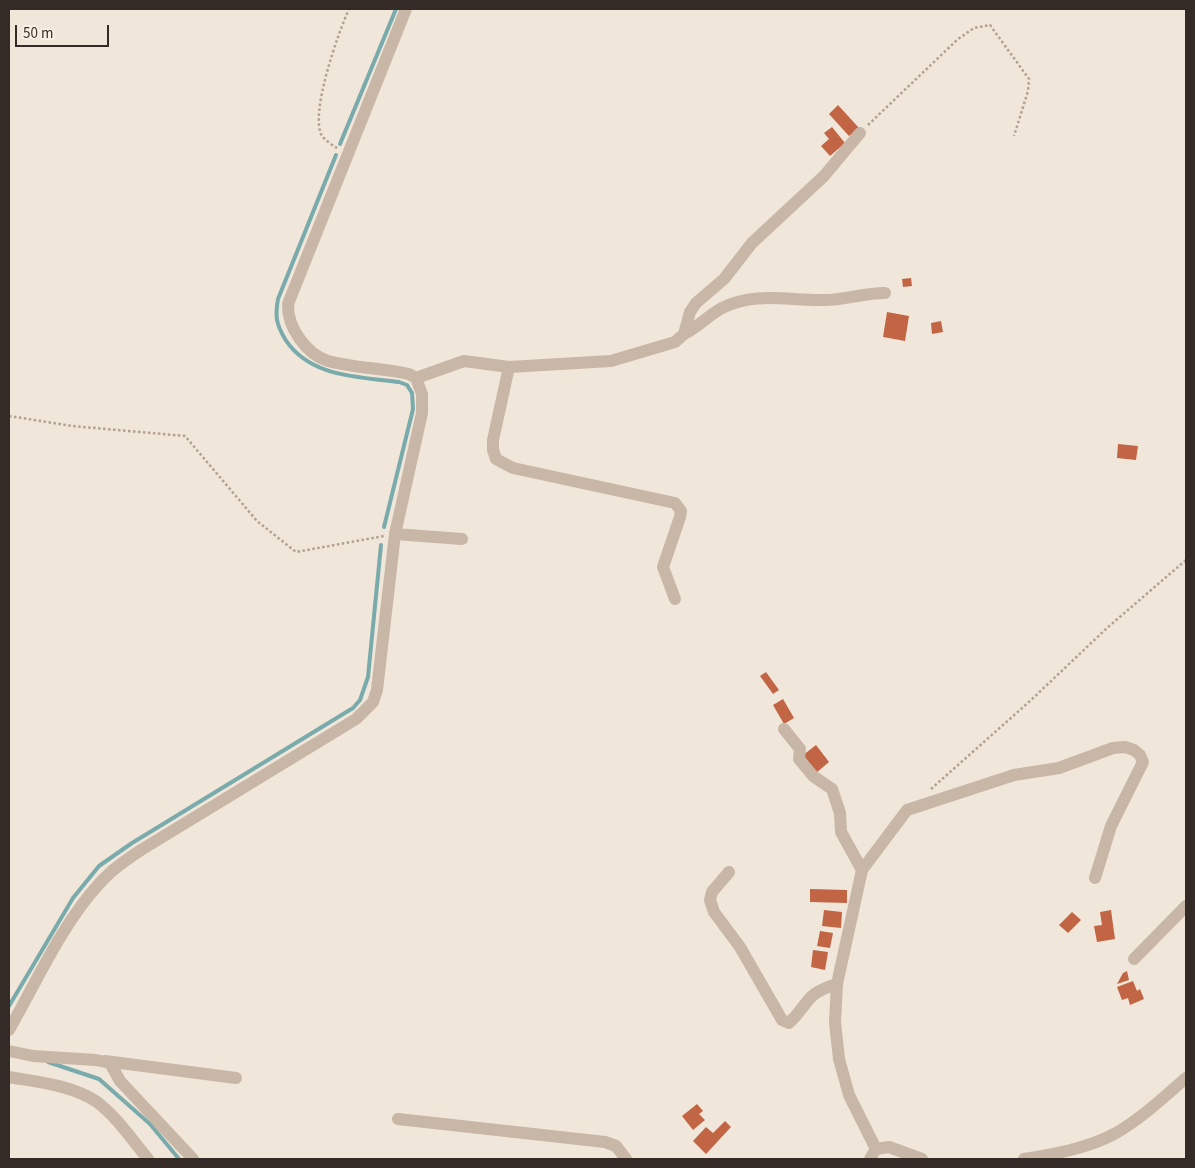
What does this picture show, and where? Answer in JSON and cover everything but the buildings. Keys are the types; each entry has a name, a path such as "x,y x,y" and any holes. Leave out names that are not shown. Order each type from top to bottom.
{"street":[{"path":"406,9 290,298 288,311 290,320 300,340 321,358 401,372 416,378 464,361 509,367 610,361 674,342 684,334 700,326 722,308 743,301 764,297 830,300 885,293"},
{"path":"684,334 690,312 696,303 724,279 752,243 824,176 860,133"},
{"path":"509,367 493,440 492,450 496,459 513,468 675,503 681,511 680,517 663,567 675,600"},
{"path":"9,1030 76,914 99,884 112,871 141,850 365,713 373,702 379,675 395,534 422,413 422,394 416,378"},
{"path":"395,534 462,539"},
{"path":"784,730 800,749 799,759 812,776 832,789 840,814 841,832 862,870"},
{"path":"922,1159 889,1147 873,1154 849,1095 839,1059 835,1022 836,984 862,870 907,810 1014,775 1059,768 1114,748 1125,747 1134,750 1140,755 1143,762 1111,826 1095,878"},
{"path":"729,872 710,895 711,906 740,947 782,1020 790,1023 811,995 836,984"},
{"path":"1134,959 1186,906"},
{"path":"9,1052 33,1056 105,1061 236,1078"},
{"path":"105,1061 113,1067 120,1081 193,1159"},
{"path":"9,1077 58,1086 97,1102 120,1125 148,1159"},
{"path":"1024,1159 1085,1145 1115,1134 1142,1115 1186,1078"},
{"path":"398,1119 605,1142 616,1146 626,1159"}],"path":[{"path":"347,157 322,135 319,119 333,51 349,9"},
{"path":"860,133 958,38 984,24 990,25 1029,79 1028,91 1014,136"},
{"path":"9,416 72,426 185,436 257,521 296,552 395,534"},
{"path":"929,790 1107,628 1186,560"}],"waterway":[{"path":"340,144 396,9"},
{"path":"336,155 278,299 277,320 285,339 295,352 307,361 336,373 399,382 407,385 412,393 413,409 384,527"},
{"path":"9,1006 73,898 99,866 132,843 353,708 360,700 368,677 381,545"},
{"path":"48,1062 99,1079 150,1124 179,1159"}]}
